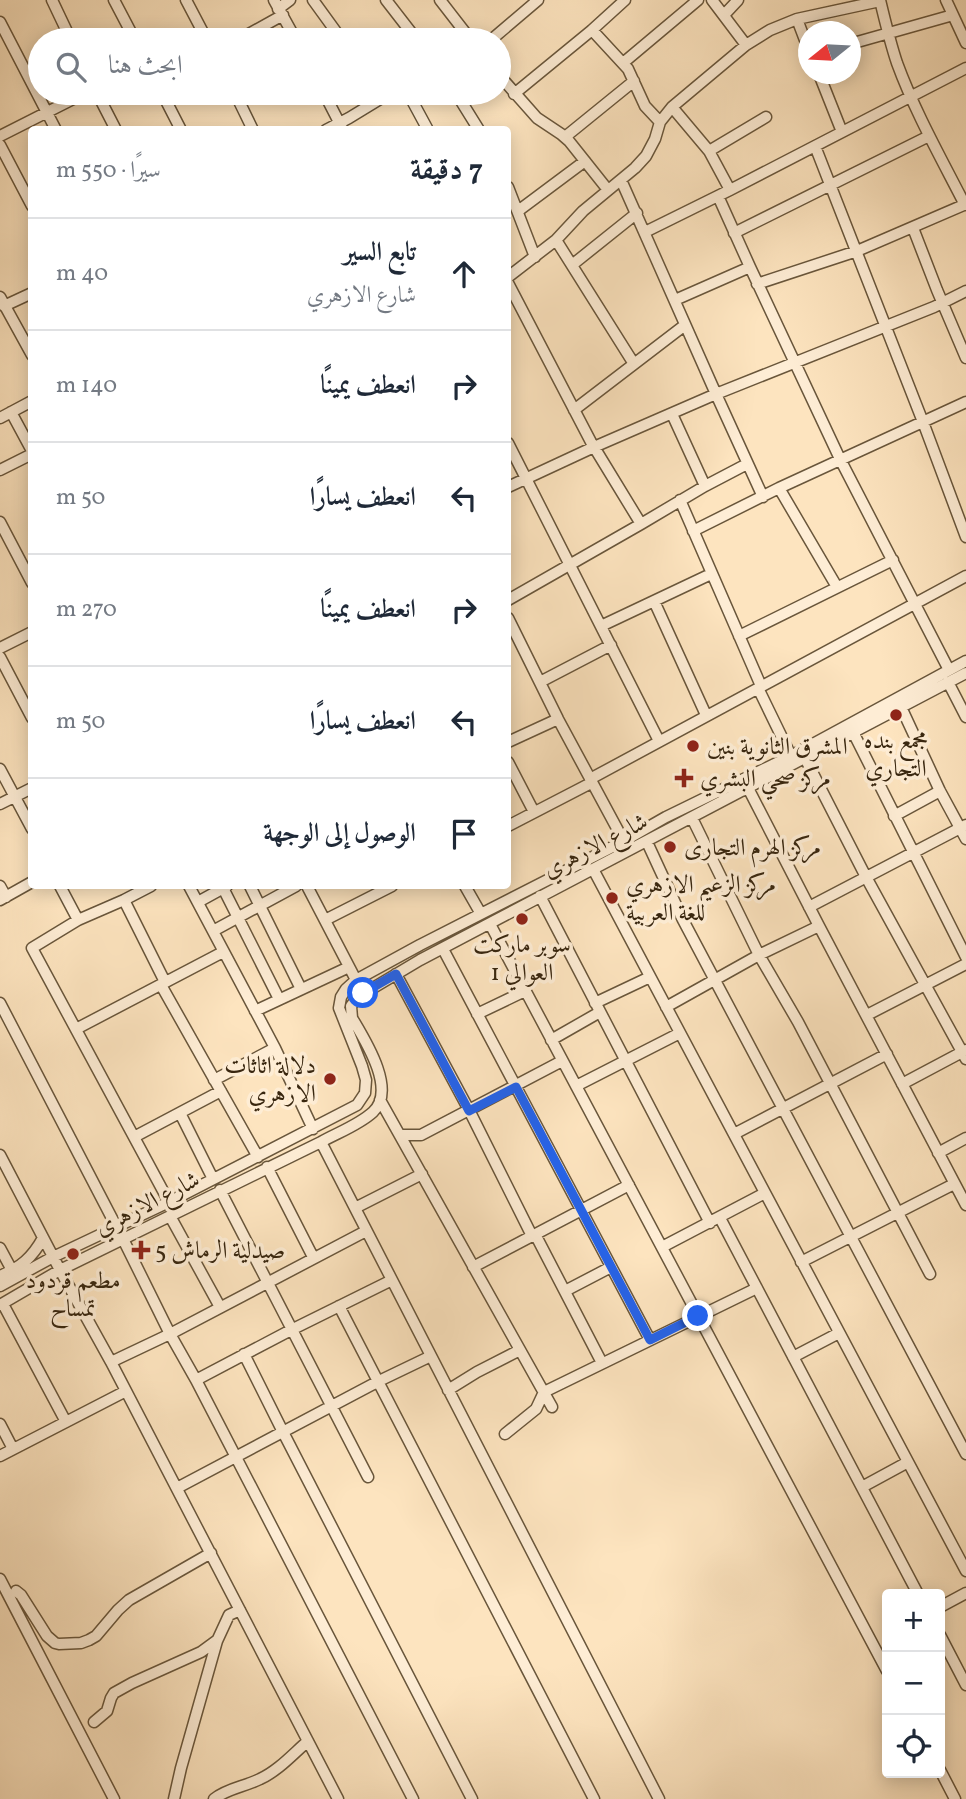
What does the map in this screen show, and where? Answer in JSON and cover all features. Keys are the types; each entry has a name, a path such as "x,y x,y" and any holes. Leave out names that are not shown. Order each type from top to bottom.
{"street":[{"path":"52,0 65,28"},
{"path":"114,0 129,28"},
{"path":"187,0 201,28"},
{"path":"253,28 290,0"},
{"path":"313,0 333,28"},
{"path":"386,0 408,28"},
{"path":"440,0 462,28"},
{"path":"505,28 538,0"},
{"path":"514,94 625,0"},
{"path":"623,63 698,0"},
{"path":"712,0 746,45"},
{"path":"724,15 737,0"},
{"path":"946,0 966,43"},
{"path":"511,275 556,240 575,219 635,168 646,156 660,122 672,107 746,45 771,30 832,5 880,1 888,34 911,96 929,136 966,204 857,251 757,284"},
{"path":"278,8 289,28"},
{"path":"861,41 953,15"},
{"path":"0,22 28,76"},
{"path":"592,30 623,63 645,106 660,122"},
{"path":"645,232 966,68"},
{"path":"565,137 634,81"},
{"path":"823,84 842,132"},
{"path":"511,90 537,118 565,137 608,190"},
{"path":"43,105 54,126"},
{"path":"0,136 61,105"},
{"path":"103,105 114,126"},
{"path":"168,105 179,126"},
{"path":"241,105 251,126"},
{"path":"330,105 341,126 370,105"},
{"path":"414,105 426,126"},
{"path":"463,105 477,126"},
{"path":"672,107 709,151 730,190"},
{"path":"709,151 766,117"},
{"path":"734,233 929,136"},
{"path":"0,145 28,198"},
{"path":"815,146 966,537"},
{"path":"518,211 585,161"},
{"path":"621,180 763,497"},
{"path":"511,194 535,257"},
{"path":"719,196 757,284 840,459 949,670"},
{"path":"572,264 637,213"},
{"path":"914,228 966,358"},
{"path":"556,240 635,364"},
{"path":"675,300 750,267"},
{"path":"511,289 594,447 641,524"},
{"path":"511,486 716,394 943,303 966,291"},
{"path":"28,294 2,302 28,348"},
{"path":"574,410 685,325"},
{"path":"692,531 840,459 966,402"},
{"path":"0,418 28,403"},
{"path":"11,412 28,445"},
{"path":"672,414 705,486"},
{"path":"511,449 659,741"},
{"path":"0,470 28,455"},
{"path":"511,598 747,464"},
{"path":"779,488 837,587"},
{"path":"680,500 790,755"},
{"path":"0,522 28,575"},
{"path":"739,636 893,560"},
{"path":"601,626 711,574"},
{"path":"511,824 659,741 966,576"},
{"path":"654,601 706,716"},
{"path":"511,624 626,846"},
{"path":"0,649 28,634"},
{"path":"540,682 611,645"},
{"path":"0,657 28,710"},
{"name":"شارع الازهري","path":"1,1305 60,1270 367,1117 379,1106 380,1073 352,1018 351,1006 363,993 593,869 677,811 790,755 966,661"},
{"name":"شارع الازهري","path":"0,1286 14,1274 169,1202 357,1105 365,1093 366,1080 339,1008 341,997 356,980 481,914 626,846 647,842 966,673"},
{"path":"948,682 966,717"},
{"path":"901,707 940,791 963,826 966,839"},
{"path":"511,741 558,719"},
{"path":"853,732 966,957"},
{"path":"805,758 866,877 965,1054 902,1084"},
{"path":"511,768 534,812"},
{"path":"0,769 28,822"},
{"path":"748,788 966,1205"},
{"path":"0,804 28,790"},
{"path":"894,816 940,791"},
{"path":"692,818 760,955 930,1274"},
{"path":"809,907 963,826"},
{"path":"647,842 681,916 966,1454"},
{"path":"593,869 966,1571"},
{"path":"0,886 3,898 28,884"},
{"path":"62,889 78,920"},
{"path":"144,889 78,920 32,948 169,1202"},
{"path":"192,889 275,1048 313,1129"},
{"path":"198,902 221,889"},
{"path":"226,889 279,999"},
{"path":"252,889 300,989"},
{"path":"214,931 290,889"},
{"path":"309,889 356,980"},
{"path":"325,920 382,889"},
{"path":"467,889 481,914"},
{"path":"540,896 710,1223"},
{"path":"124,900 163,984 258,1157"},
{"path":"490,923 882,1662"},
{"path":"666,1007 818,926"},
{"path":"443,948 650,1340"},
{"path":"76,1029 223,952"},
{"path":"867,1015 966,964"},
{"path":"255,1011 349,967"},
{"path":"396,974 603,1363"},
{"path":"551,1040 650,977"},
{"path":"477,1014 525,991"},
{"path":"0,1003 116,1226"},
{"path":"576,1086 680,1033"},
{"path":"214,1080 275,1048"},
{"path":"734,1134 887,1054"},
{"path":"400,1135 421,1135 516,1087 562,1060"},
{"path":"134,1138 220,1091"},
{"path":"380,1100 552,1408"},
{"path":"180,1113 213,1179"},
{"path":"939,1153 966,1138"},
{"path":"321,1142 659,1799"},
{"path":"0,1155 338,1799"},
{"path":"267,1167 313,1258"},
{"path":"355,1208 422,1174"},
{"path":"801,1262 954,1184"},
{"path":"473,1267 629,1185"},
{"path":"220,1190 368,1477"},
{"path":"662,1247 765,1193"},
{"path":"170,1216 220,1307"},
{"path":"720,1217 915,1589"},
{"path":"111,1362 366,1231"},
{"path":"0,1276 14,1274 31,1257 43,1238"},
{"path":"123,1239 413,1799"},
{"path":"0,1248 14,1274"},
{"path":"565,1291 611,1267"},
{"path":"197,1380 392,1280"},
{"path":"505,1434 536,1409 544,1392 757,1288"},
{"path":"1,1305 66,1422"},
{"path":"339,1306 594,1799"},
{"path":"793,1357 839,1333"},
{"path":"448,1390 520,1350"},
{"path":"244,1354 472,1799"},
{"path":"177,1488 431,1356"},
{"path":"0,1456 126,1391"},
{"path":"0,1424 13,1449"},
{"path":"862,1487 908,1462"},
{"path":"16,1591 50,1640 59,1644 81,1643 96,1636 129,1600 211,1553"},
{"path":"0,1579 114,1799"},
{"path":"945,1605 966,1593"},
{"path":"174,1799 217,1641 229,1615 240,1610"},
{"path":"94,1722 107,1711 114,1693 201,1652 217,1641"},
{"path":"945,1645 966,1685"},
{"path":"214,1799 227,1790 266,1776 308,1741"},
{"path":"944,1778 955,1799"},
{"path":"233,1789 238,1799"}],"place":[{"name":"مجمع بنده التجاري","path":"896,715"},
{"name":"المشرق الثانوية بنين","path":"693,746"},
{"name":"مركز صحي البشري","path":"684,778"},
{"name":"مركز الهرم التجارى","path":"670,847"},
{"name":"مركز الزعيم الازهري للغة العربية","path":"612,898"},
{"name":"سوبر ماركت العوالي 1","path":"522,919"},
{"name":"دلالة اثاثات الازهري","path":"330,1079"},
{"name":"صيدلية الرماش 5","path":"141,1250"},
{"name":"مطعم قردود تمساح","path":"73,1254"}],"route":[{"path":"363,993 396,974 469,1111 516,1087 650,1340 698,1316"}]}
